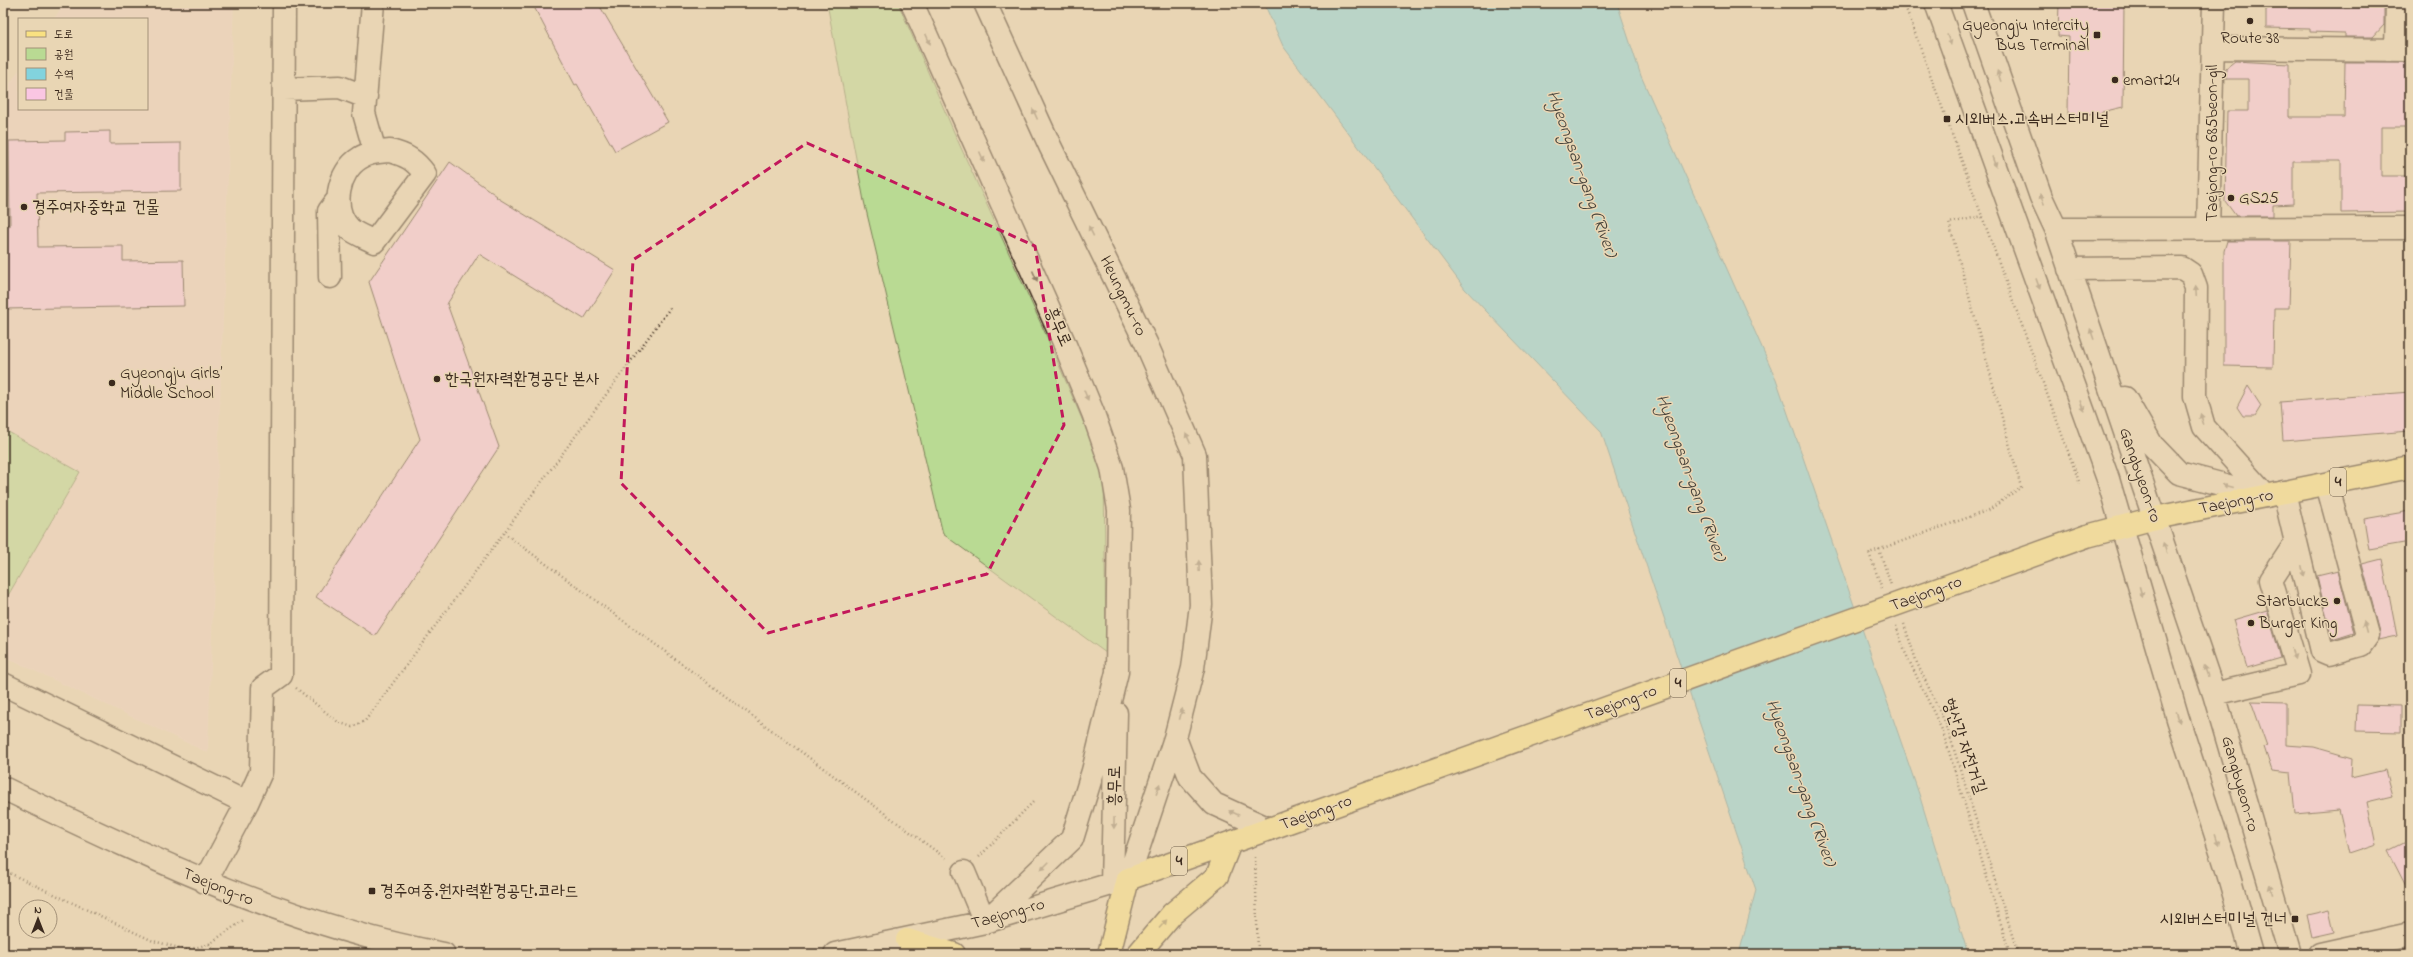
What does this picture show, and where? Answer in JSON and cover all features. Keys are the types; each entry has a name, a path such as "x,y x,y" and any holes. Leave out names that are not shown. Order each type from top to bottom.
{"main road":[{"name":"Taejong-ro","path":"1122,885 1230,843 2087,536 2155,518 2410,467"},
{"path":"1138,954 1172,914 1217,876 1230,843"},
{"path":"1109,954 1122,885"},
{"path":"907,940 954,954"}],"street":[{"path":"205,882 247,804 260,772 263,688 281,675 284,3"},
{"path":"373,3 364,113 375,152"},
{"name":"흥무로","path":"912,3 1064,340 1093,413 1112,468 1119,510 1117,672 1122,885"},
{"name":"Heungmu-ro","path":"985,3 1050,146 1146,343 1196,455 1201,605 1193,668 1175,738"},
{"name":"Gangbyeon-ro","path":"1936,3 2106,472 2178,719 2225,863 2251,954"},
{"name":"Gangbyeon-ro","path":"1973,3 2042,197 2056,229 2070,269 2214,694 2290,954"},
{"name":"Taejong-ro 685beon-gil","path":"2214,3 2208,228 2410,228"},
{"path":"2213,48 2403,50 2398,3"},
{"path":"284,89 340,87 366,97"},
{"path":"390,151 405,154 417,163 425,174 374,242 350,229 341,215 338,199 340,183 348,169 360,158 375,152 390,151"},
{"path":"330,277 328,211 338,199"},
{"path":"2056,229 2208,228"},
{"path":"2070,269 2182,268 2191,274 2196,288 2195,396 2204,427 2275,494 2296,542 2322,651 2329,654 2361,645 2368,635 2327,484"},
{"path":"2105,371 2117,379 2127,404 2152,445 2179,473 2275,494"},
{"path":"2214,694 2299,674 2271,580 2296,542"},
{"name":"흥무로","path":"985,922 1072,839 1093,771 1117,672"},
{"path":"3,684 247,804"},
{"path":"1175,738 1190,777 1214,804 1262,832"},
{"path":"1122,885 1175,738"},
{"name":"Taejong-ro","path":"3,788 205,882 265,905 364,936 444,954"},
{"path":"964,872 985,922"},
{"name":"Taejong-ro","path":"835,954 907,940 985,922 1122,885"},
{"path":"2320,954 2410,934"}],"path":[{"path":"1904,3 2080,484"},
{"path":"281,675 338,722 352,727 365,721 670,308"},
{"path":"504,534 964,872 1035,800"},
{"path":"1879,550 1892,587"},
{"name":"형산강 자전거길","path":"1902,618 1917,663 1946,724 2018,954"},
{"path":"1258,954 1262,832"},
{"path":"3,870 153,942 187,950 209,944 265,905"},
{"path":"209,944 219,954"}],"highlighted area":[{"path":"807,143 1035,246 1064,425 987,574 768,633 621,483 633,260"}],"shaded area":[{"name":"Gyeongju Girls’ Middle School","path":"64,3 234,3 208,753 3,656 3,94 18,72 18,110 148,110 148,18 55,18"}],"green space":[{"path":"827,3 898,3 957,139 1047,337 1104,471 1106,653 943,534 864,201"},
{"path":"3,429 80,472 3,604"}],"water":[{"name":"Hyeongsan-gang (River)","path":"1264,3 1617,3 1641,76 1776,379 1919,794 1968,954 1739,954 1756,890 1601,431 1465,289 1283,46"}],"building":[{"path":"532,3 598,3 668,122 615,151 577,84 575,85"},
{"path":"2059,3 2124,3 2123,107 2089,115 2068,115 2069,37 2058,36"},
{"path":"2266,3 2309,3 2309,7 2360,8 2360,3 2384,3 2384,25 2373,37 2345,37 2345,33 2310,32 2310,29 2266,28"},
{"path":"2235,61 2289,64 2289,117 2344,117 2345,62 2410,62 2410,127 2381,127 2381,176 2410,176 2410,212 2341,213 2341,161 2293,161 2293,204 2273,205 2273,216 2236,216 2225,201 2227,111 2248,111 2248,79 2226,79 2226,68"},
{"name":"경주여자중학교 건물","path":"110,131 110,144 181,143 181,191 37,193 38,247 123,246 123,261 183,260 184,306 3,309 3,222 10,226 9,141 65,140 65,132"},
{"name":"한국원자력환경공단 본사","path":"450,162 497,196 496,197 615,270 584,319 479,254 447,304 499,447 375,636 316,597 420,439 369,282"},
{"path":"2227,241 2291,241 2289,308 2274,308 2273,367 2224,366 2224,251"},
{"path":"2248,386 2261,406 2255,416 2243,416 2237,407"},
{"path":"2410,392 2410,431 2283,441 2280,402"},
{"path":"2410,511 2410,542 2369,549 2364,519"},
{"path":"2382,559 2397,636 2379,640 2380,632 2362,564"},
{"path":"2338,571 2354,633 2332,640 2317,576"},
{"path":"2267,610 2281,658 2247,668 2233,620"},
{"path":"2251,701 2286,702 2286,745 2314,747 2352,758 2351,778 2385,770 2392,796 2367,802 2376,845 2349,854 2339,810 2295,814 2291,773 2272,771 2264,747 2267,746"},
{"path":"2357,705 2401,706 2401,732 2356,731"},
{"path":"2410,840 2410,894 2388,851"},
{"path":"2329,910 2334,932 2312,937 2307,915"}],"place":[{"name":"Route 38","path":"2250,21"},
{"name":"Gyeongju Intercity Bus Terminal","path":"2097,35"},
{"name":"emart24","path":"2115,80"},
{"name":"시외버스.고속버스터미널","path":"1947,119"},
{"name":"GS25","path":"2231,198"},
{"name":"경주여자중학교 건물","path":"24,207"},
{"name":"한국원자력환경공단 본사","path":"437,379"},
{"name":"Gyeongju Girls’ Middle School","path":"112,383"},
{"name":"Starbucks","path":"2337,601"},
{"name":"Burger King","path":"2251,623"},
{"name":"경주여중.원자력환경공단.코라드","path":"372,891"},
{"name":"시외버스터미널 건너","path":"2295,919"}]}
